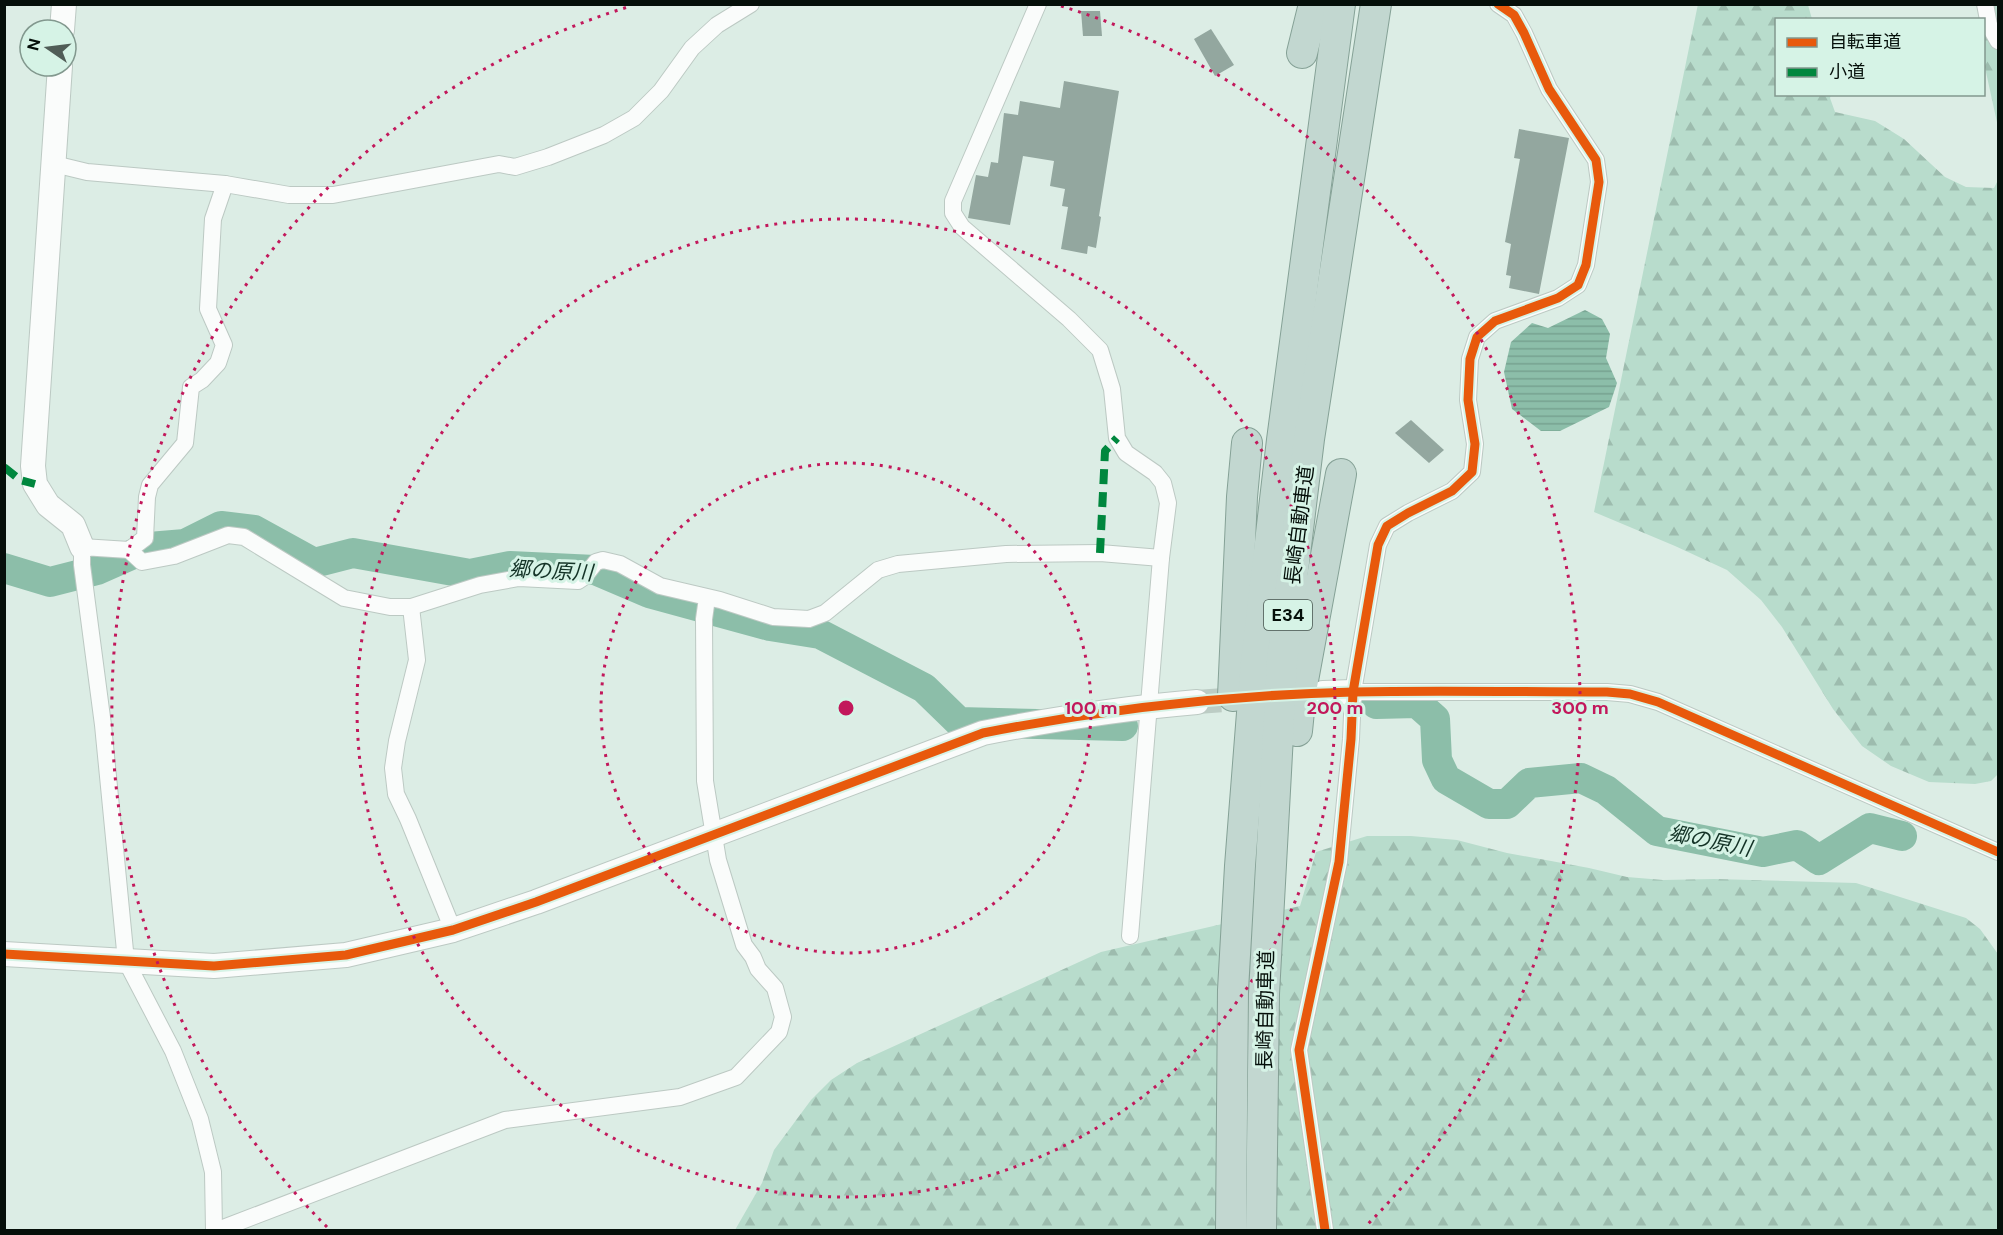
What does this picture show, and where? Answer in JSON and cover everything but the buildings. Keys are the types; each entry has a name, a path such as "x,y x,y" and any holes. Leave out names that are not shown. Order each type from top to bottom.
{"highway":[{"path":"1302,52 1314,4"},
{"name":"長崎自動車道","path":"1231,1230 1233,990 1256,662 1282,440 1340,4"},
{"name":"長崎自動車道","path":"1262,1230 1264,994 1282,662 1309,439 1376,4"},
{"path":"1233,990 1228,823 1242,497 1247,443"},
{"path":"1270,867 1294,758 1302,691 1341,474"}],"street":[{"path":"54,164 87,172 225,184 289,195 333,195 499,164 515,167 604,135 634,118 661,91 692,48 717,25 751,4"},
{"path":"1038,4 953,201 953,213 962,227 1069,319 1100,350 1112,389 1117,438 1126,453 1155,473 1163,483 1168,503 1148,706 1130,936"},
{"path":"1325,1230 1299,1050 1339,862 1351,739 1353,692 1378,545 1387,526 1452,491 1472,471 1475,444 1468,400 1470,359 1477,337 1496,321 1558,298 1578,285 1586,265 1599,182 1596,160 1548,89 1514,15 1498,4"},
{"path":"1985,4 1989,25 1998,41"},
{"path":"59,78 33,466 35,484 48,505 73,525 82,556 103,725 126,962 173,1051 200,1119 213,1172 216,1230 505,1120 680,1096 736,1077 779,1032 783,1017 775,988 758,969 744,945 718,860 705,781 704,619 707,598"},
{"path":"82,556 129,550 145,538 150,485 185,442 191,387 202,380 218,363 224,345 208,309 213,219 225,184"},
{"path":"129,550 142,562 174,556 228,535 244,537 344,598 390,607 411,607 490,583 519,578 578,581 596,562 603,560 620,564 660,586 773,617 809,619 825,613 878,570 898,564 1018,554 1100,553 1161,558"},
{"path":"411,607 417,660 397,741 393,768 396,794 453,930"},
{"path":"1323,693 1607,692 1648,699 1998,852"},
{"path":"4,954 214,966 346,955 453,930 536,902 983,733 1045,721 1148,706 1197,702"}],"green space":[{"path":"1698,4 1808,5 1812,18 1775,18 1775,96 1831,96 1835,112 1875,121 1904,139 1945,177 1966,187 1994,188 1998,180 1998,774 1991,781 1975,784 1929,782 1891,766 1862,746 1833,709 1782,627 1761,600 1727,570 1594,512"},
{"path":"1978,5 1998,5 1998,127 1985,68 1985,18 1979,18"},
{"path":"1367,836 1411,836 1457,840 1507,853 1627,877 1663,880 1856,883 1966,918 1980,929 1998,954 1998,1230 735,1230 762,1183 774,1150 811,1100 831,1080 857,1063 1101,952 1300,906 1316,852"}],"shaded area":[{"path":"1585,310 1602,319 1610,334 1606,358 1617,383 1609,407 1560,431 1541,431 1512,409 1504,372 1511,342 1532,323 1548,328"}],"waterway":[{"name":"郷の原川","path":"4,568 50,582 97,570 149,547 185,544 221,526 254,530 314,563 353,553 470,574 510,566 595,570 649,593 770,626 820,634 924,688 959,722 1123,726"},
{"name":"郷の原川","path":"1376,704 1417,703 1435,719 1437,760 1446,779 1489,804 1507,804 1529,783 1581,778 1606,790 1657,831 1763,852 1797,845 1819,860 1870,828 1902,836"}],"tunnel":[{"path":"1197,702 1251,698"}],"marked path":[{"path":"1100,553 1105,451 1117,438"},
{"path":"4,467 20,480 35,484"}],"cycle path":[{"path":"1325,1230 1299,1050 1339,862 1351,739 1353,692 1378,545 1387,526 1452,491 1472,472 1475,444 1468,400 1470,359 1477,337 1495,321 1558,298 1578,285 1586,265 1599,182 1596,160 1549,89 1514,15 1498,4"},
{"path":"4,954 214,966 346,955 453,930 536,902 983,733 1121,710 1260,696 1385,691 1630,694 1658,702 1998,852"}]}
